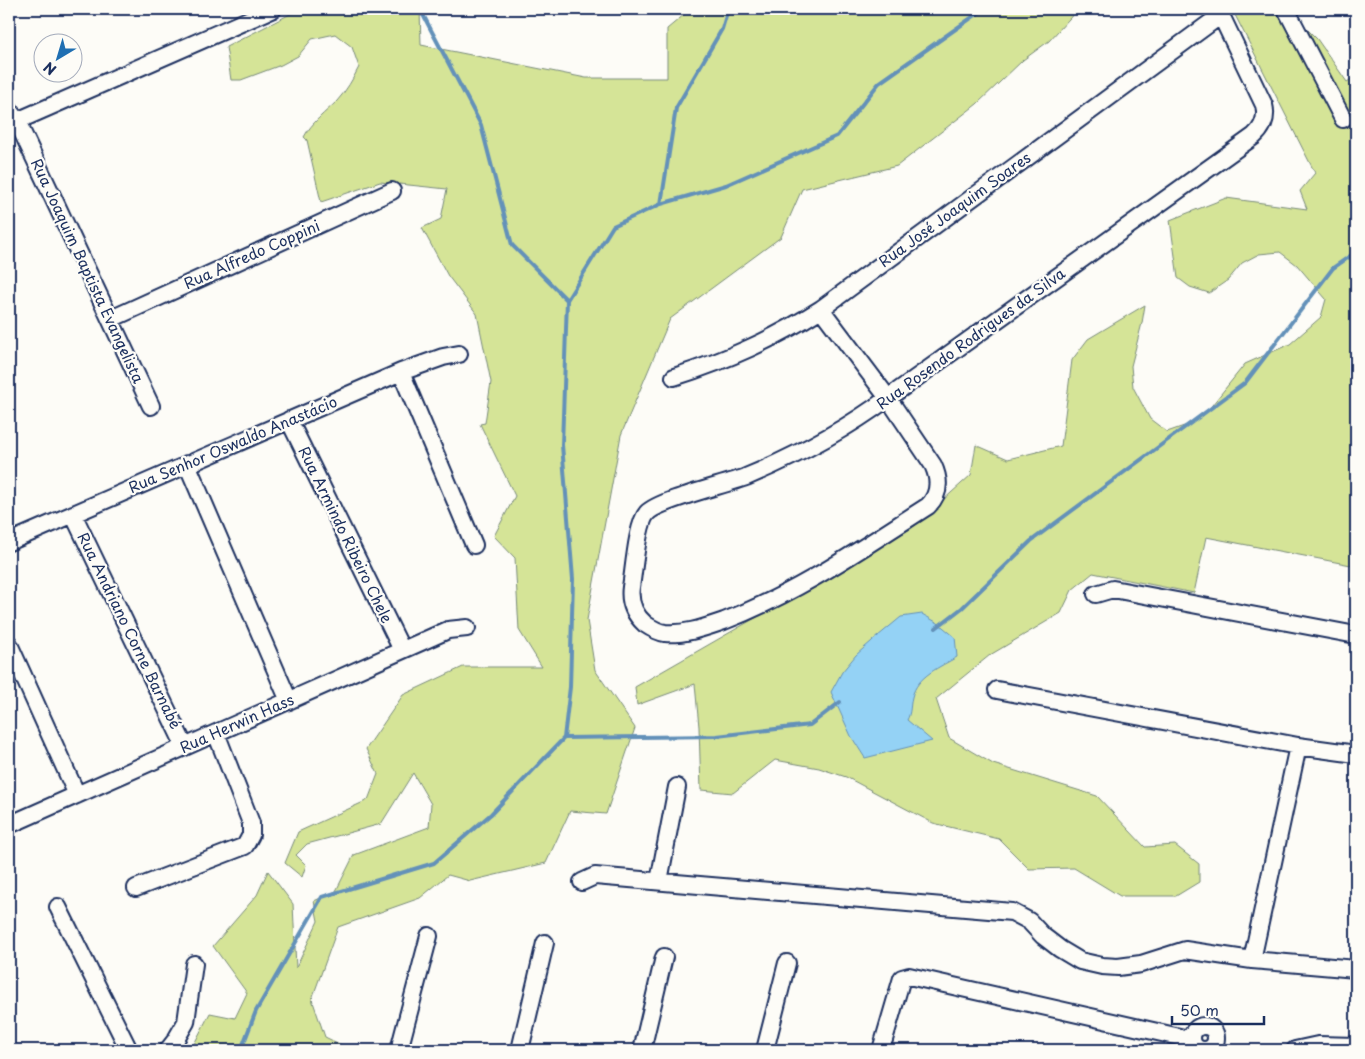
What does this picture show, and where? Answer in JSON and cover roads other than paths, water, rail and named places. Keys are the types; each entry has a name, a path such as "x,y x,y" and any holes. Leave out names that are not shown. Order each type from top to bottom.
{"street":[{"path":"13,116 273,9"},
{"path":"1286,9 1343,119"},
{"name":"Rua Rosendo Rodrigues da Silva","path":"888,398 934,465 938,478 938,490 935,498 928,506 799,588 768,603 712,625 693,630 666,633 655,630 638,617 632,606 630,593 640,527 648,512 665,503 746,477 808,447 867,414 888,398 1254,136 1265,120 1264,105 1219,12"},
{"name":"Rua José Joaquim Soares","path":"674,377 713,365 750,349 787,330 821,309 1219,12"},
{"name":"Rua Joaquim Baptista Evangelista","path":"13,116 151,406"},
{"name":"Rua Alfredo Coppini","path":"111,320 392,191"},
{"path":"821,309 888,398"},
{"name":"Rua Senhor Oswaldo Anastácio","path":"9,542 401,372 443,357 459,354"},
{"path":"401,372 474,544"},
{"name":"Rua Armindo Ribeiro Chele","path":"289,420 402,650"},
{"path":"187,464 289,701"},
{"name":"Rua Andriano Corne Barnabé","path":"73,514 185,747"},
{"path":"1096,594 1113,589 1356,635"},
{"name":"Rua Herwin Hass","path":"9,826 448,630 467,628"},
{"path":"9,644 76,795"},
{"path":"997,690 1298,746 1356,754"},
{"path":"136,888 245,846 251,835 251,822 216,734"},
{"path":"1252,960 1298,746"},
{"path":"659,881 677,787"},
{"path":"582,882 595,876 1012,912 1029,921 1043,936 1060,949 1080,960 1102,966 1118,967 1141,964 1185,950 1252,960 1356,969"},
{"path":"58,907 129,1050"},
{"path":"399,1050 429,936"},
{"path":"520,1050 545,943"},
{"path":"642,1050 664,957"},
{"path":"764,1050 787,963"},
{"path":"168,1050 186,1022 194,964"},
{"path":"881,1050 902,978 909,976 1184,1038 1199,1048 1208,1050"},
{"path":"1295,1050 1318,1045 1356,1046"}],"water":[{"path":"922,614 938,623 955,637 957,657 924,678 919,683 912,697 907,720 932,741 865,758 851,736 831,692 842,672 856,655 872,641 901,617"}],"waterway":[{"path":"420,9 481,125 512,245 567,300"},
{"path":"661,204 676,108 722,29 728,9"},
{"path":"564,738 570,687 573,579 562,445 567,300 613,226 661,204 726,185 837,136 879,83 984,9"},
{"path":"936,628 962,608 1031,541 1245,383 1333,268 1356,252"},
{"path":"241,1050 256,1011 322,897 434,863 491,814 564,738 717,736 810,725 840,702"}]}
